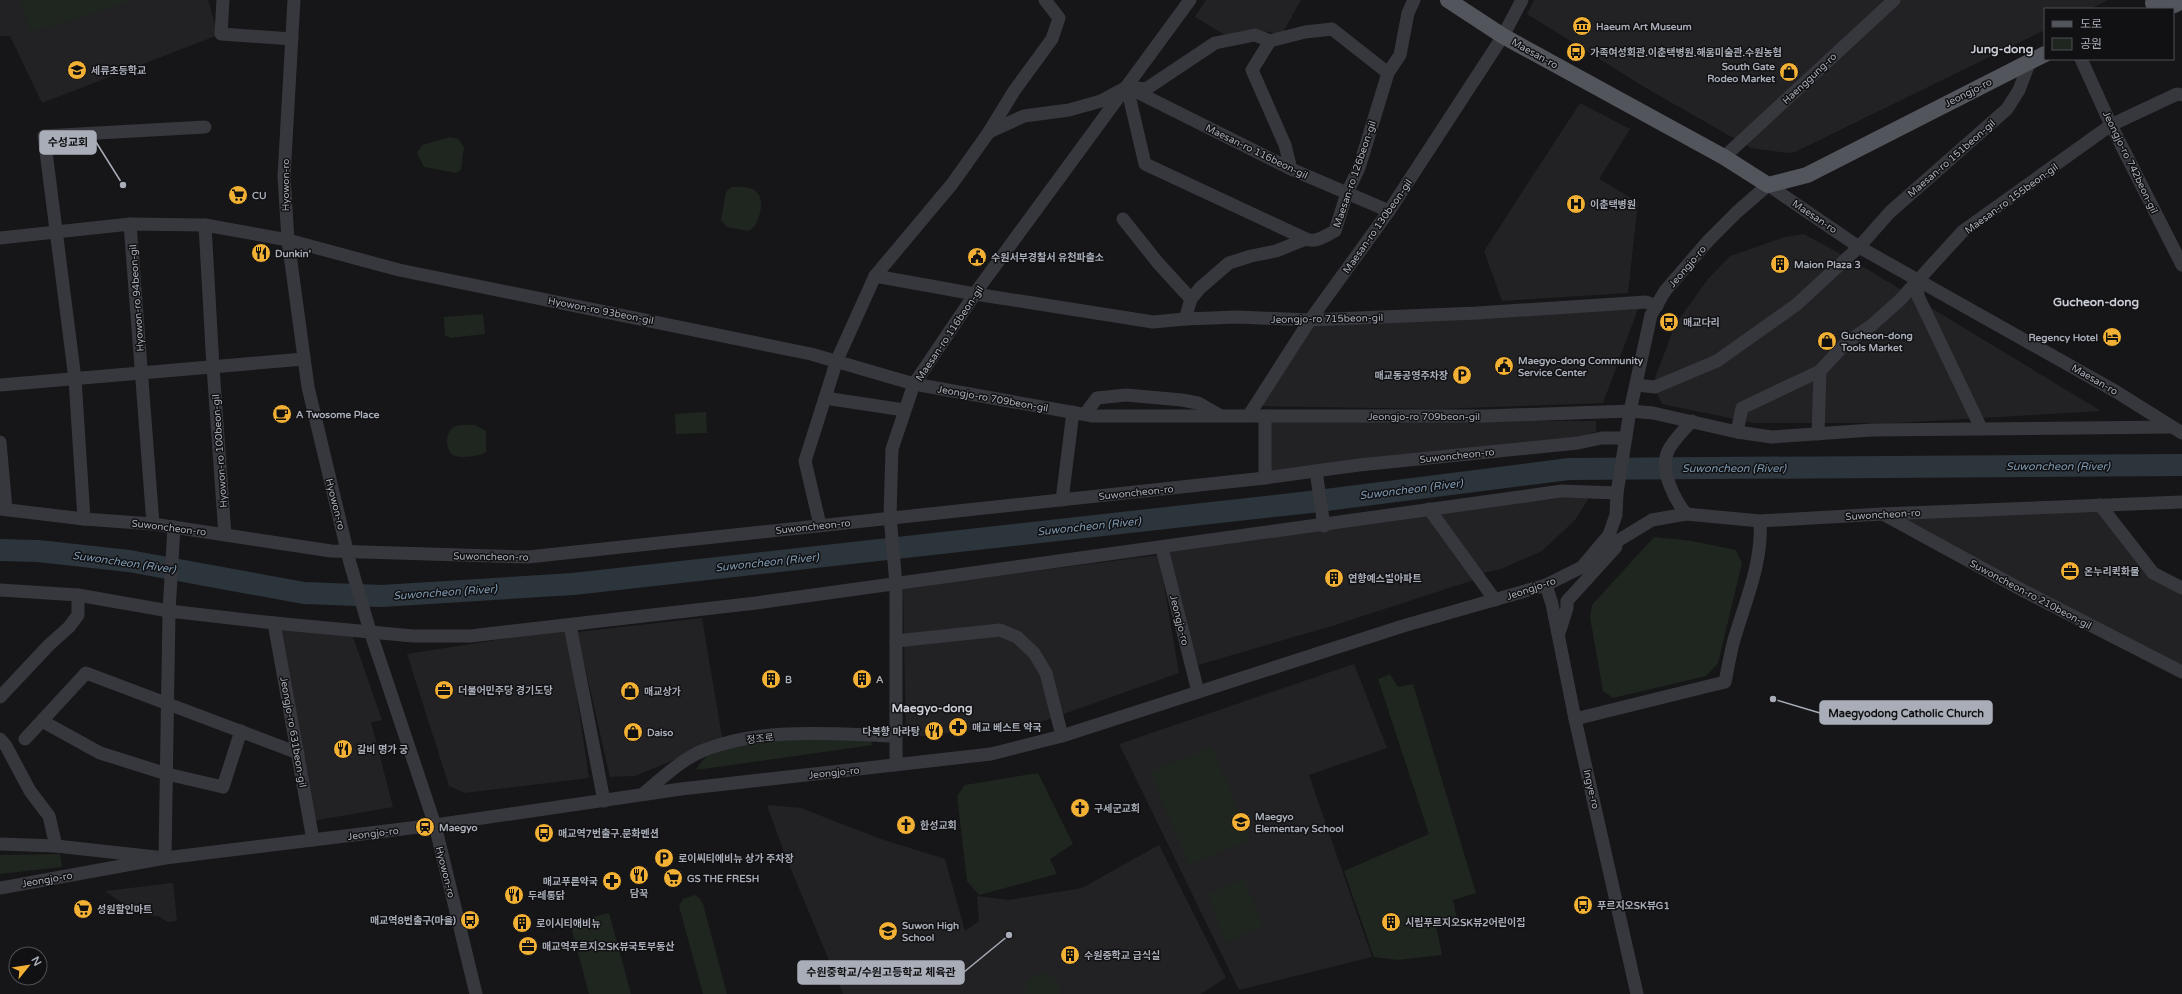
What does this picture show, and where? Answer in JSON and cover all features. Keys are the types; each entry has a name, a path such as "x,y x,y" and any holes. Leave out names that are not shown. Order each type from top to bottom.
{"main road":[{"name":"Maesan-ro","path":"1448,0 1503,36 1724,157 1768,185"},
{"path":"2151,4 2174,5 2182,1"},
{"name":"Jeongjo-ro","path":"1768,185 1807,175 2044,54"}],"street":[{"path":"223,0 221,34 292,39"},
{"name":"Hyowon-ro","path":"294,0 284,176 288,240 310,395 349,557 370,631 435,825 476,994"},
{"path":"820,525 805,461 837,360 875,276 952,184 989,132 1002,109 1052,39 1059,18 1045,0"},
{"name":"Maesan-ro 116beon-gil","path":"896,765 895,579 890,522 892,449 904,410 914,384 975,294 1190,0"},
{"name":"Maesan-ro 126beon-gil","path":"1191,300 1200,288 1229,263 1251,256 1276,251 1306,239 1312,241 1334,231 1347,193 1359,168 1388,73 1400,55 1408,13 1414,0"},
{"name":"Maesan-ro 130beon-gil","path":"1249,416 1310,320 1389,212 1503,36 1522,0"},
{"name":"Haenggung-ro","path":"1724,157 1894,0"},
{"path":"1306,239 1145,164 1127,87 1146,89 1215,43 1255,35 1270,41 1305,32 1332,29 1388,73"},
{"path":"1270,41 1252,70 1285,145 1291,168"},
{"name":"Jeongjo-ro 742beon-gil","path":"2081,60 2112,125 2182,265"},
{"name":"Maesan-ro 151beon-gil","path":"1636,385 1655,387 1717,361 1796,305 1859,247 1890,212 2007,109 2019,90 2030,61"},
{"name":"Maesan-ro 116beon-gil","path":"989,132 1024,116 1069,110 1101,101 1127,87"},
{"name":"Maesan-ro 116beon-gil","path":"1127,87 1291,168 1389,212"},
{"name":"Maesan-ro 155beon-gil","path":"1820,371 1846,343 1872,325 1900,300 1963,231 2112,125 2177,94 2182,95"},
{"path":"84,519 76,379 44,136 205,127"},
{"name":"Maesan-ro","path":"1768,185 1859,247 2115,391 2179,429"},
{"name":"Jeongjo-ro","path":"0,888 165,858 435,825 641,795 991,754 1062,736 1403,626 1546,585 1582,567 1609,536 1616,515 1618,490 1630,411 1651,315 1669,287 1708,241 1737,212 1768,185"},
{"path":"1123,219 1158,263 1191,300 1185,319"},
{"path":"0,238 130,224 205,225 288,240"},
{"name":"Hyowon-ro 94beon-gil","path":"130,224 141,373"},
{"path":"205,225 212,367"},
{"name":"Hyowon-ro 93beon-gil","path":"288,240 399,270 634,316 837,360 914,384"},
{"name":"Jeongjo-ro 715beon-gil","path":"875,276 975,294 1152,322 1185,319 1237,318 1310,320 1521,311 1646,302 1657,306"},
{"path":"1917,280 1918,296 1981,428"},
{"path":"0,385 304,359"},
{"name":"Hyowon-ro 100beon-gil","path":"212,367 225,534"},
{"path":"1737,432 1742,408 1820,371 1818,434"},
{"path":"141,373 154,524"},
{"name":"Jeongjo-ro 709beon-gil","path":"914,384 1093,416 1485,416 1630,411"},
{"name":"Jeongjo-ro 709beon-gil","path":"1062,500 1079,413 1097,398 1126,395 1198,403 1219,415"},
{"path":"825,398 904,410"},
{"path":"1630,411 1692,421 1737,432 1772,437 1872,430 1981,428 2179,429"},
{"path":"1265,416 1265,478"},
{"path":"1686,514 1673,494 1668,480 1667,465 1668,452 1692,421"},
{"name":"Suwoncheon-ro","path":"3,509 84,519 154,524 331,550 349,557 528,557 820,525 890,522 1062,500 1265,478 1602,438 1626,441"},
{"path":"0,442 3,509"},
{"path":"1316,471 1324,526"},
{"path":"0,590 78,595 169,611 274,623 413,636 470,636 570,625 895,579 1162,548 1324,526 1429,509 1562,492 1618,490"},
{"name":"Suwoncheon-ro","path":"1594,555 1652,520 1686,514 1760,521 1882,514 2182,502"},
{"path":"2100,505 2153,573 2182,588"},
{"name":"Jeongjo-ro","path":"1429,509 1495,600"},
{"name":"Suwoncheon-ro 210beon-gil","path":"1882,514 2024,591 2182,672"},
{"path":"1575,719 1725,682 1734,640 1745,609 1761,539 1760,521"},
{"path":"165,858 169,611 174,527"},
{"path":"1558,635 1567,608 1567,601 1625,537"},
{"name":"Jeongjo-ro","path":"1162,548 1198,692"},
{"name":"Ingye-ro","path":"1546,585 1637,994"},
{"path":"0,697 49,645 69,627 78,615 78,595"},
{"name":"Jeongjo-ro 631beon-gil","path":"274,623 313,840"},
{"path":"570,625 604,801"},
{"path":"896,641 1000,630 1017,637 1034,653 1046,673 1062,736"},
{"path":"25,739 86,673 298,753"},
{"path":"42,721 100,754 167,774 223,787 241,731"},
{"name":"정조로","path":"641,795 679,765 706,749 753,737 830,734 895,736"},
{"path":"0,739 6,746 30,791 49,816 56,846"},
{"name":"Jeongjo-ro","path":"0,844 56,846 165,858"}],"shaded area":[{"name":"세류초등학교","path":"0,0 208,0 218,35 42,103 10,36 0,36"},
{"path":"1206,0 1301,0 1282,34 1254,30 1225,35 1195,17"},
{"name":"South Gate Rodeo Market","path":"1534,0 2108,0 2092,8 2044,8 2044,30 1795,152 1787,153 1751,148 1646,88 1527,14"},
{"name":"이춘택병원","path":"1580,103 1630,129 1599,179 1638,202 1628,293 1502,301 1484,251"},
{"name":"Gucheon-dong Tools Market","path":"1804,234 1857,263 2101,411 1894,423 1754,423 1662,404 1657,393 1655,378 1675,325 1708,279 1730,256 1785,237"},
{"path":"1638,309 1603,403 1437,409 1262,406 1313,323"},
{"path":"1271,420 1596,421 1596,431 1578,439 1269,475"},
{"path":"1567,498 1589,498 1575,520 1542,551 1501,569 1479,574 1438,511 1494,504"},
{"path":"2098,509 2149,576 2182,592 2182,668 1907,526 1909,515"},
{"path":"1428,513 1477,579 1332,626 1198,665 1169,551"},
{"path":"1159,555 1179,673 1041,722 906,738 903,588"},
{"path":"702,618 722,737 686,755 635,776 610,777 577,632"},
{"path":"279,626 352,634 382,720 371,722 393,807 312,821"},
{"path":"567,629 589,778 465,793 449,786 407,654"},
{"name":"Maegyo Elementary School","path":"1354,664 1387,748 1309,775 1372,957 1239,990 1119,744"},
{"path":"767,805 801,808 878,838 945,859 965,931 979,921 977,896 1009,900 1082,888 1159,845 1226,978 1200,994 843,994 785,855"},
{"path":"173,883 177,921 168,922 160,917 137,913 105,891"}],"green space":[{"path":"20,0 127,0 128,3 31,32"},
{"path":"450,137 458,139 464,147 461,170 456,173 424,167 417,153 422,145"},
{"path":"732,187 746,187 756,191 761,199 760,213 757,221 749,231 727,227 721,220 726,192"},
{"path":"483,314 485,334 449,338 449,336 445,336 444,317"},
{"path":"706,412 707,433 676,434 675,414"},
{"path":"459,425 475,425 486,431 486,452 480,455 460,457 453,455 447,445 448,436 451,429"},
{"path":"1654,537 1692,541 1736,550 1742,563 1718,663 1706,676 1613,698 1603,691 1590,617 1592,605"},
{"path":"1390,674 1398,687 1413,684 1476,893 1453,900 1457,920 1436,926 1442,955 1398,960 1374,957 1344,871 1429,834 1378,679"},
{"path":"831,737 869,739 873,745 696,770 708,756 718,750 731,746 759,741"},
{"path":"1212,747 1250,840 1189,865 1150,772"},
{"path":"1038,773 1073,844 1050,859 1057,874 979,895 967,881 957,796 965,785"},
{"path":"60,854 62,867 0,874 0,855"},
{"path":"1244,879 1263,927 1226,942 1207,894"},
{"path":"695,895 703,904 727,994 703,994 679,906 683,899"},
{"path":"609,913 631,994 589,994 570,923"},
{"path":"1041,973 1049,975 1055,979 1059,985 1060,994 1025,994 1028,980"}],"waterway":[{"name":"Suwoncheon (River)","path":"0,550 38,551 129,561 304,593 382,596 573,584 1310,502 1569,469 2182,465"}],"place":[{"name":"Haeum Art Museum","path":"1582,26"},
{"name":"가족여성회관.이춘택병원.해움미술관.수원농협","path":"1576,52"},
{"name":"세류초등학교","path":"77,70"},
{"name":"South Gate Rodeo Market","path":"1789,72"},
{"name":"수성교회","path":"123,185"},
{"name":"CU","path":"238,195"},
{"name":"이춘택병원","path":"1576,204"},
{"name":"Dunkin'","path":"261,253"},
{"name":"수원서부경찰서 유천파출소","path":"977,257"},
{"name":"Maion Plaza 3","path":"1780,264"},
{"name":"매교다리","path":"1669,322"},
{"name":"Regency Hotel","path":"2112,337"},
{"name":"Gucheon-dong Tools Market","path":"1827,341"},
{"name":"Maegyo-dong Community Service Center","path":"1504,366"},
{"name":"매교동공영주차장","path":"1462,375"},
{"name":"A Twosome Place","path":"282,414"},
{"name":"온누리퀵화물","path":"2070,571"},
{"name":"연향예스빌아파트","path":"1334,578"},
{"name":"B","path":"771,679"},
{"name":"A","path":"862,679"},
{"name":"더불어민주당 경기도당","path":"444,690"},
{"name":"매교상가","path":"630,691"},
{"name":"Maegyodong Catholic Church","path":"1773,699"},
{"name":"매교 베스트 약국","path":"958,727"},
{"name":"다복향 마라탕","path":"934,731"},
{"name":"Daiso","path":"633,732"},
{"name":"갈비 명가 궁","path":"343,749"},
{"name":"구세군교회","path":"1080,808"},
{"name":"Maegyo Elementary School","path":"1241,822"},
{"name":"한성교회","path":"906,825"},
{"name":"Maegyo","path":"425,827"},
{"name":"매교역7번출구.문화멘션","path":"544,833"},
{"name":"로이씨티에비뉴 상가 주차장","path":"664,858"},
{"name":"담꾹","path":"639,875"},
{"name":"GS THE FRESH","path":"673,878"},
{"name":"매교푸른약국","path":"612,881"},
{"name":"두레통닭","path":"514,895"},
{"name":"푸르지오SK뷰G1","path":"1583,905"},
{"name":"성원할인마트","path":"83,909"},
{"name":"매교역8번출구(마을)","path":"470,920"},
{"name":"시립푸르지오SK뷰2어린이집","path":"1391,922"},
{"name":"로이시티애비뉴","path":"522,923"},
{"name":"Suwon High School","path":"888,931"},
{"name":"수원중학교/수원고등학교 체육관","path":"1009,935"},
{"name":"매교역푸르지오SK뷰국토부동산","path":"528,946"},
{"name":"수원중학교 급식실","path":"1070,955"}],"district":[{"name":"Jung-dong","path":"2002,49"},
{"name":"Gucheon-dong","path":"2096,302"},
{"name":"Maegyo-dong","path":"932,708"}]}
